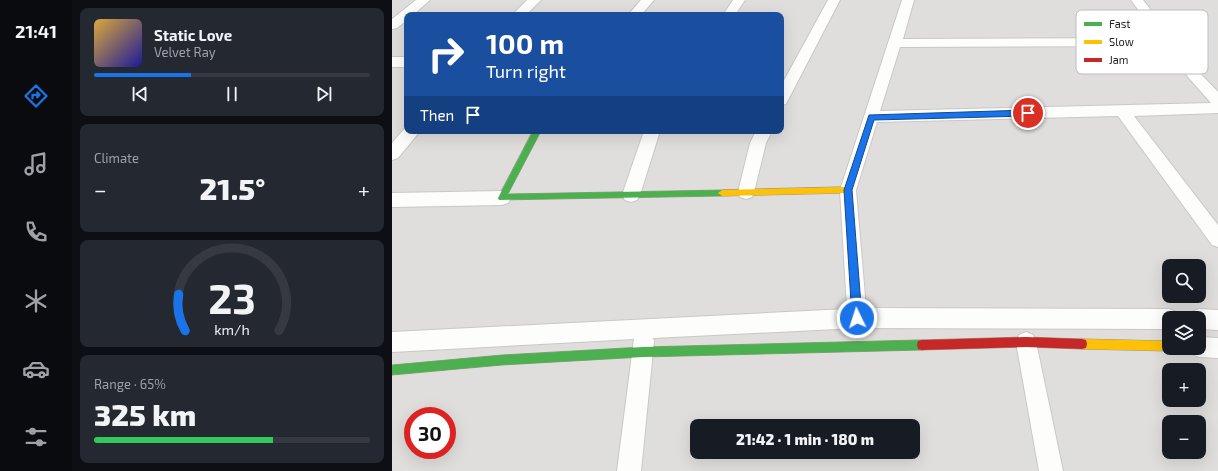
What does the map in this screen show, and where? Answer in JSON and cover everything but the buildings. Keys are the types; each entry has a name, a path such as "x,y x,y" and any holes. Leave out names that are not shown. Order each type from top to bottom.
{"street":[{"path":"409,12 424,0"},
{"path":"424,12 438,0"},
{"path":"521,12 535,0"},
{"path":"637,12 648,0"},
{"path":"731,12 739,0"},
{"path":"784,94 834,0"},
{"path":"857,318 848,190 908,0"},
{"path":"1137,0 1144,10"},
{"path":"392,25 404,16"},
{"path":"392,37 404,27"},
{"path":"895,43 1076,42"},
{"path":"392,62 404,62"},
{"path":"1193,74 1218,101"},
{"path":"871,117 1218,108"},
{"path":"1122,111 1218,239"},
{"path":"392,154 409,134"},
{"path":"502,198 535,134"},
{"path":"631,195 651,134"},
{"path":"746,192 758,143 762,134"},
{"path":"392,200 848,190"},
{"path":"392,342 857,318 1162,319"},
{"path":"1206,319 1218,320"},
{"path":"629,471 643,352 644,329"},
{"path":"1026,342 1051,471"},
{"path":"392,370 502,360 643,352 1026,342 1162,346"},
{"path":"1206,347 1218,348"}],"shaded area":[{"path":"392,0 1218,0 1218,471 392,471"}],"traffic: fast":[{"path":"535,134 502,198 722,193"},
{"path":"392,370 502,360 643,352 922,345"}],"traffic: slow":[{"path":"722,193 848,190"},
{"path":"1082,344 1162,346"}],"traffic: jam":[{"path":"922,345 1026,342 1082,344"}],"route":[{"path":"857,318 848,190 871,117 1028,113"}]}
